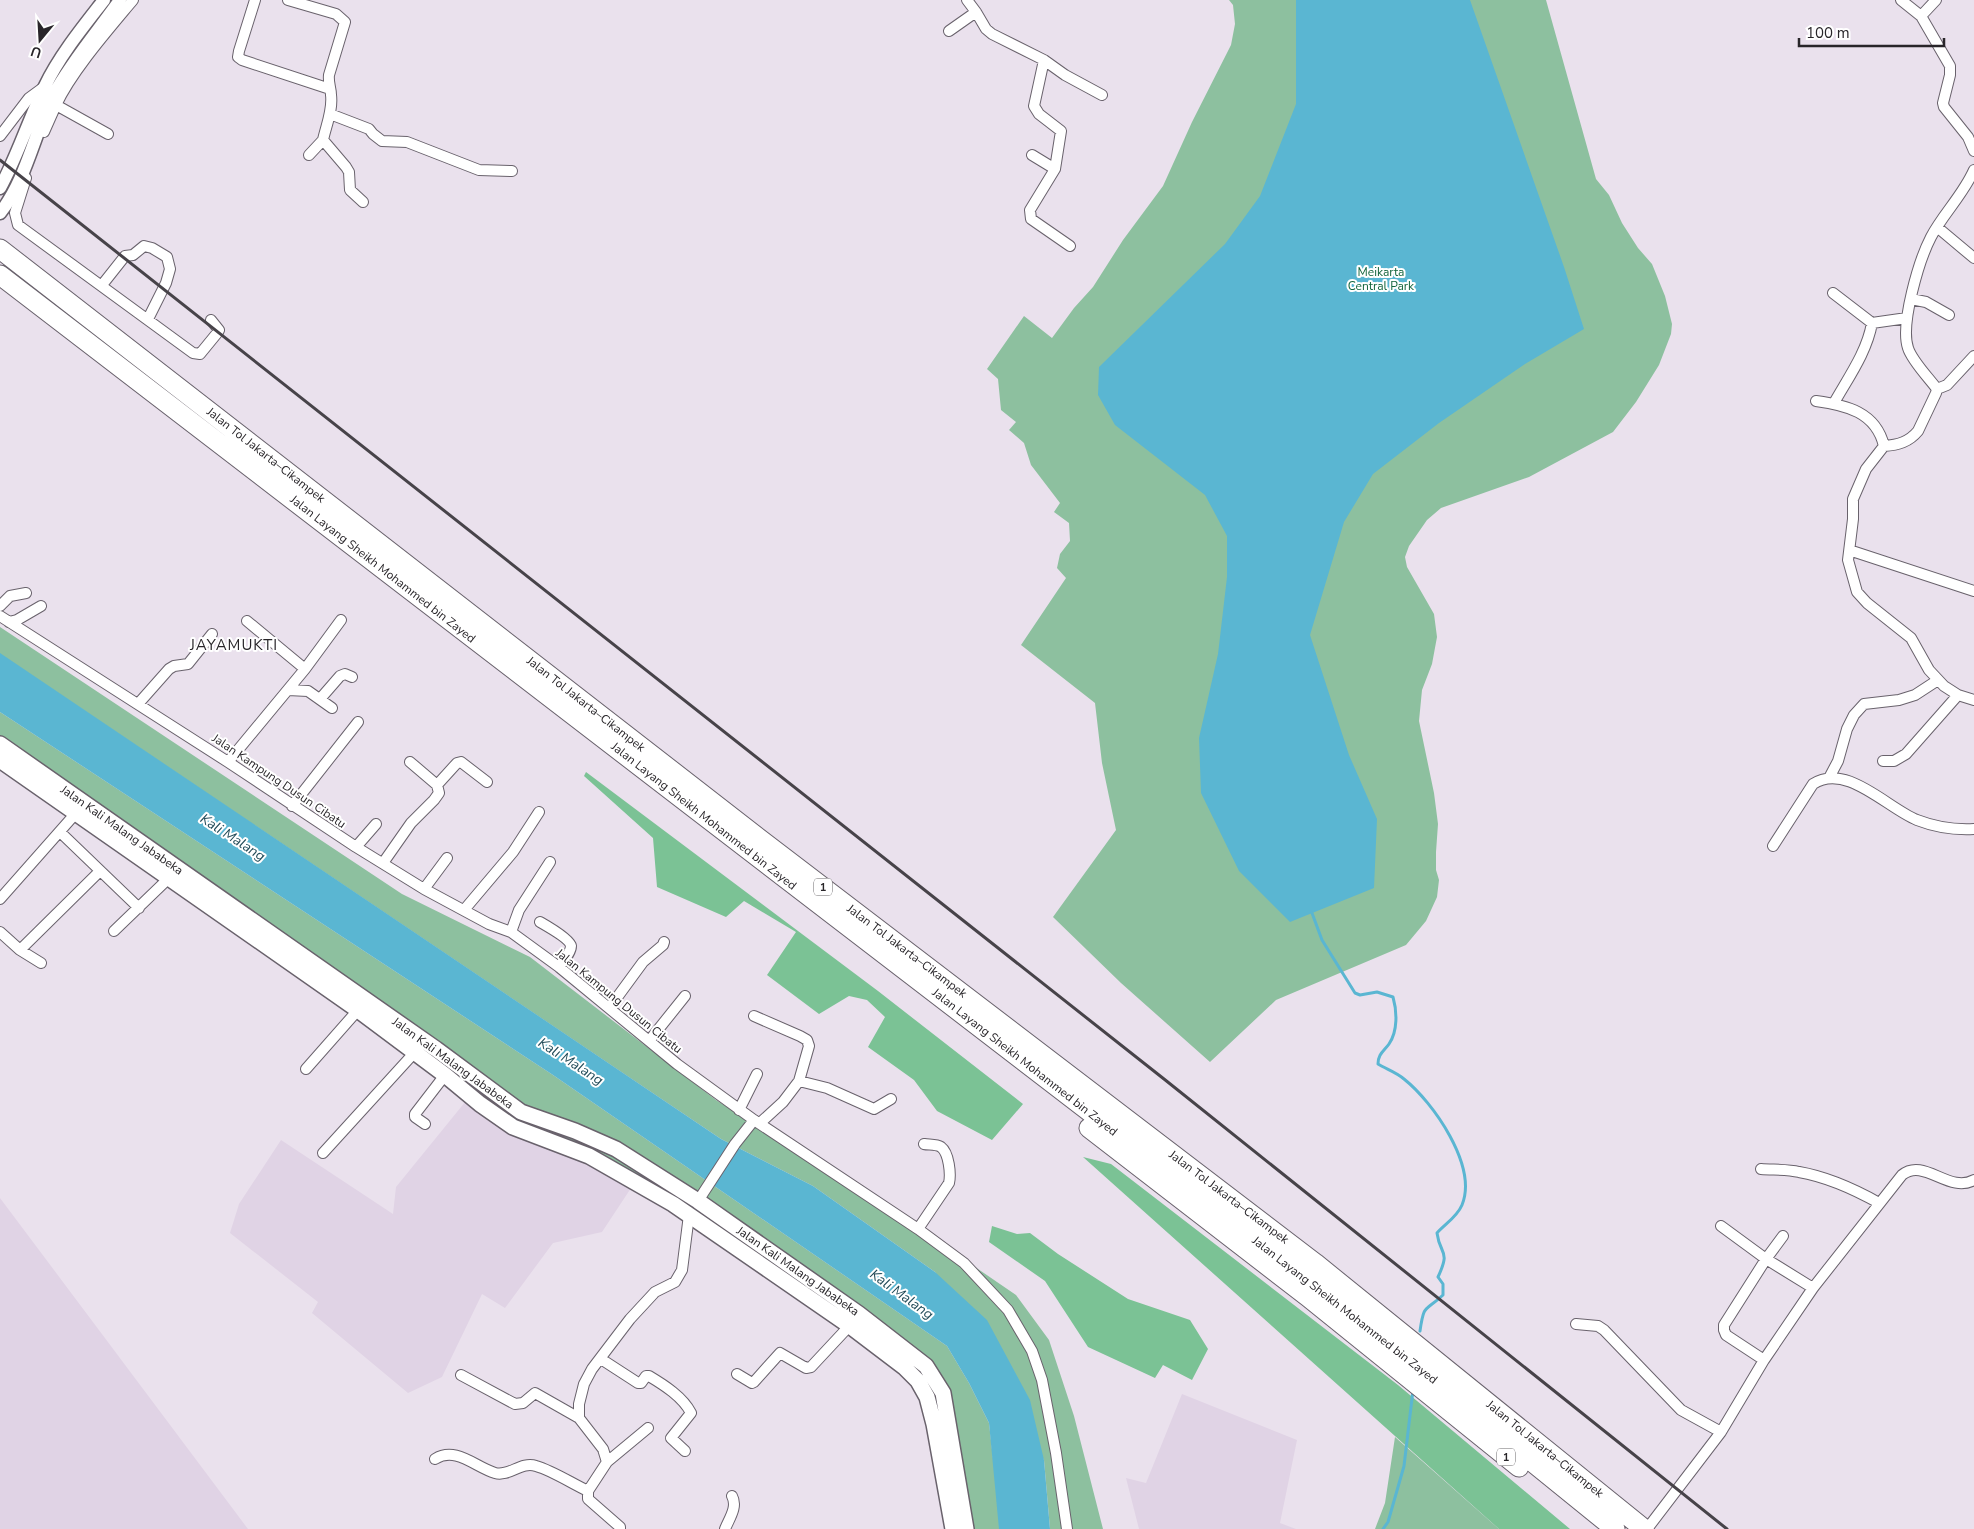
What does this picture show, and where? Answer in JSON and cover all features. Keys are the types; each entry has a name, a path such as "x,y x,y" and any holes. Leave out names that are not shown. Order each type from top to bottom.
{"highway":[{"name":"Jalan Tol Jakarta–Cikampek","path":"0,249 765,843 1315,1263 1645,1529"},
{"name":"Jalan Layang Sheikh Mohammed bin Zayed","path":"0,260 1282,1243 1464,1386 1639,1529"},
{"name":"Jalan Layang Sheikh Mohammed bin Zayed","path":"0,275 1284,1261 1615,1529"},
{"name":"1","path":"0,288 796,900 1308,1298 1596,1529"}],"main road":[{"name":"Jalan Kali Malang Jababeka","path":"0,744 436,1049 521,1112 575,1131 616,1149 698,1201 760,1244 854,1320 918,1381 927,1397 934,1424 953,1529"},
{"name":"Jalan Kali Malang Jababeka","path":"1,762 358,1010 445,1075 480,1104 513,1127 589,1156 688,1215 751,1257 926,1366 943,1393 966,1529"},
{"path":"480,1104 490,1090"},
{"path":"751,1257 760,1244"}],"street":[{"path":"0,188 17,153 44,87 61,59 104,0"},
{"path":"4,208 20,179 54,94 120,0"},
{"path":"133,0 60,95 18,198 14,217 18,225 196,354 200,354 219,330 211,320"},
{"path":"255,0 238,56 242,60 330,89"},
{"path":"289,0 336,14 345,22 329,75 332,96 330,114 323,140 309,155"},
{"path":"967,0 986,29 992,34 1044,60 1064,76 1102,95"},
{"path":"1901,0 1921,16 1950,66 1950,75 1943,103 1944,107 1968,137 1974,150"},
{"path":"1921,16 1936,0"},
{"path":"948,31 976,12"},
{"path":"1044,60 1034,106 1039,114 1061,131 1055,169 1030,210 1030,215 1031,219 1070,246"},
{"path":"0,136 29,98 44,87"},
{"path":"56,106 108,134"},
{"path":"330,114 369,128 382,141 407,142 479,170 512,171"},
{"path":"323,140 346,167 349,172 350,190 363,202"},
{"path":"1032,155 1055,169"},
{"path":"1937,389 1908,351 1907,318 1914,282 1930,238 1974,170"},
{"path":"1937,227 1974,258"},
{"path":"102,285 125,256 133,255 144,246 152,248 167,257 170,269 166,284 148,319"},
{"path":"1833,293 1872,323 1907,318"},
{"path":"1911,299 1926,302 1949,315"},
{"path":"1834,403 1864,350 1870,336 1872,323"},
{"path":"1974,356 1947,384 1937,389 1934,400 1914,436 1899,444 1884,446 1866,469 1853,499 1848,560 1858,592 1867,603 1910,638 1929,670 1944,686 1958,695 1974,700"},
{"path":"1816,401 1834,403 1871,420 1881,435 1884,446"},
{"path":"1852,551 1974,591"},
{"path":"0,606 10,596 26,593"},
{"path":"4,619 17,620 41,606"},
{"name":"Jalan Kampung Dusun Cibatu","path":"4,619 228,762 382,864 489,924 511,932 560,967 649,1041 740,1110 918,1229 964,1263 1008,1310 1032,1351 1042,1380 1056,1453 1067,1529"},
{"path":"228,762 305,669 341,620"},
{"path":"247,621 305,669"},
{"path":"138,704 169,669 174,666 188,664 212,634"},
{"path":"320,699 340,676 345,674 352,677"},
{"path":"1830,778 1838,761 1847,729 1854,715 1864,704 1907,697 1938,680"},
{"path":"288,690 308,691 332,708"},
{"path":"1883,762 1894,761 1906,754 1958,695"},
{"path":"292,806 358,722"},
{"path":"382,864 411,823 439,793 437,785 410,762"},
{"path":"437,785 460,762 487,782"},
{"path":"1773,846 1813,784 1821,778 1848,780 1859,784 1899,811 1918,820 1958,830 1974,829"},
{"path":"464,910 513,852 539,812"},
{"path":"0,899 76,813"},
{"path":"356,847 376,824"},
{"path":"60,832 139,908"},
{"path":"424,889 447,858"},
{"path":"511,932 519,910 550,862"},
{"path":"20,950 100,871"},
{"path":"114,931 169,878"},
{"path":"540,922 569,941 571,947 560,967"},
{"path":"0,932 20,950 41,963"},
{"path":"610,1007 643,962 662,946 664,942"},
{"path":"649,1041 685,996"},
{"path":"306,1069 358,1010"},
{"path":"698,1201 735,1144 757,1122 783,1102 799,1081 809,1046 807,1040 754,1016"},
{"path":"323,1153 415,1052"},
{"path":"740,1110 757,1074"},
{"path":"425,1124 415,1117 415,1114 445,1075"},
{"path":"799,1081 827,1088 874,1109 891,1099"},
{"path":"918,1229 949,1183 950,1178 946,1154 943,1148 924,1144"},
{"path":"1761,1169 1798,1171 1825,1178 1853,1189 1878,1203"},
{"path":"1645,1529 1664,1508 1721,1432 1764,1360 1813,1288 1878,1203 1902,1175 1911,1169 1916,1169 1956,1184 1964,1184 1974,1180"},
{"path":"580,1418 579,1404 584,1384 592,1369 630,1319 655,1292 675,1282 682,1270 688,1215"},
{"path":"1721,1226 1766,1259 1813,1288"},
{"path":"1764,1360 1726,1335 1724,1326 1766,1259 1783,1236"},
{"path":"737,1374 752,1383 780,1353 806,1368 811,1368 854,1320"},
{"path":"1576,1324 1598,1326 1604,1330 1681,1410 1721,1432"},
{"path":"601,1358 638,1383 641,1383 646,1376 649,1376 670,1389 686,1406 691,1413 671,1438 685,1450"},
{"path":"461,1375 515,1404 523,1403 535,1393 580,1418 603,1449 606,1462"},
{"path":"621,1528 590,1503 588,1491 606,1462 648,1428"},
{"path":"435,1459 443,1454 454,1454 498,1474 523,1465 536,1466 588,1491"},
{"path":"725,1529 734,1508 735,1502 732,1496"}],"shaded area":[{"path":"470,1096 635,1182 602,1232 553,1243 505,1308 482,1294 442,1377 408,1393 312,1313 318,1302 230,1233 239,1204 281,1140 393,1214 396,1187"},
{"path":"0,1198 248,1529 0,1529"},
{"path":"1182,1394 1297,1440 1280,1523 1296,1529 1139,1529 1126,1478 1146,1483"}],"green space":[{"name":"Meikarta Central Park","path":"1229,0 1546,0 1596,179 1609,195 1622,223 1638,248 1652,264 1665,296 1672,324 1671,334 1659,365 1636,402 1613,432 1529,477 1441,508 1427,520 1409,546 1405,557 1407,567 1434,614 1437,637 1432,664 1422,690 1419,721 1434,793 1438,824 1436,870 1439,880 1437,897 1426,921 1406,945 1276,1000 1210,1062 1121,983 1053,917 1116,830 1102,763 1095,703 1021,645 1066,578 1057,568 1060,554 1070,541 1069,523 1054,512 1060,503 1031,465 1024,443 1009,430 1016,422 1001,410 998,379 987,369 1024,316 1052,338 1074,308 1093,287 1123,240 1163,186 1192,122 1231,45 1235,24 1233,5"},
{"path":"0,627 402,894 530,957 716,1100 921,1230 1016,1295 1049,1340 1074,1416 1103,1529 1050,1529 1044,1460 935,1272 813,1186 721,1139 0,654"},
{"path":"0,712 553,1075 947,1346 969,1383 989,1423 1001,1529 953,1529 918,1381 673,1204 513,1127 0,760"},
{"path":"586,772 878,991 1023,1104 992,1140 937,1111 914,1080 868,1047 885,1017 867,1000 849,996 819,1014 767,975 796,932 744,901 726,917 657,887 653,838 584,776"},
{"path":"1083,1157 1111,1164 1398,1385 1570,1529 1499,1529"},
{"path":"992,1226 1017,1234 1030,1233 1058,1254 1128,1299 1190,1320 1208,1349 1192,1380 1163,1365 1155,1378 1088,1347 1045,1281 989,1242"},
{"path":"1395,1437 1499,1529 1375,1529 1385,1503"}],"water":[{"path":"1296,0 1470,0 1584,329 1525,364 1439,423 1373,474 1344,522 1310,635 1349,755 1377,819 1374,888 1290,922 1239,871 1201,793 1199,738 1218,654 1227,577 1227,536 1205,495 1115,425 1098,395 1099,367 1225,244 1260,196 1296,104"},
{"name":"Kali Malang","path":"0,653 721,1139 813,1186 935,1272 987,1320 1030,1400 1044,1460 1050,1529 999,1529 989,1423 969,1383 947,1346 553,1075 0,712"}],"waterway":[{"path":"1312,913 1322,940 1355,993 1360,995 1377,992 1393,997 1396,1015 1394,1033 1389,1044 1380,1055 1378,1064 1401,1077 1428,1103 1450,1136 1464,1172 1465,1189 1462,1205 1454,1217 1437,1233 1444,1253 1444,1262 1438,1277 1443,1284 1443,1295 1424,1312 1420,1331"},
{"path":"1383,1529 1388,1522 1404,1466 1413,1390"}],"railway":[{"path":"0,160 1164,1079 1727,1529"}],"district":[{"name":"JAYAMUKTI","path":"234,645"}]}
